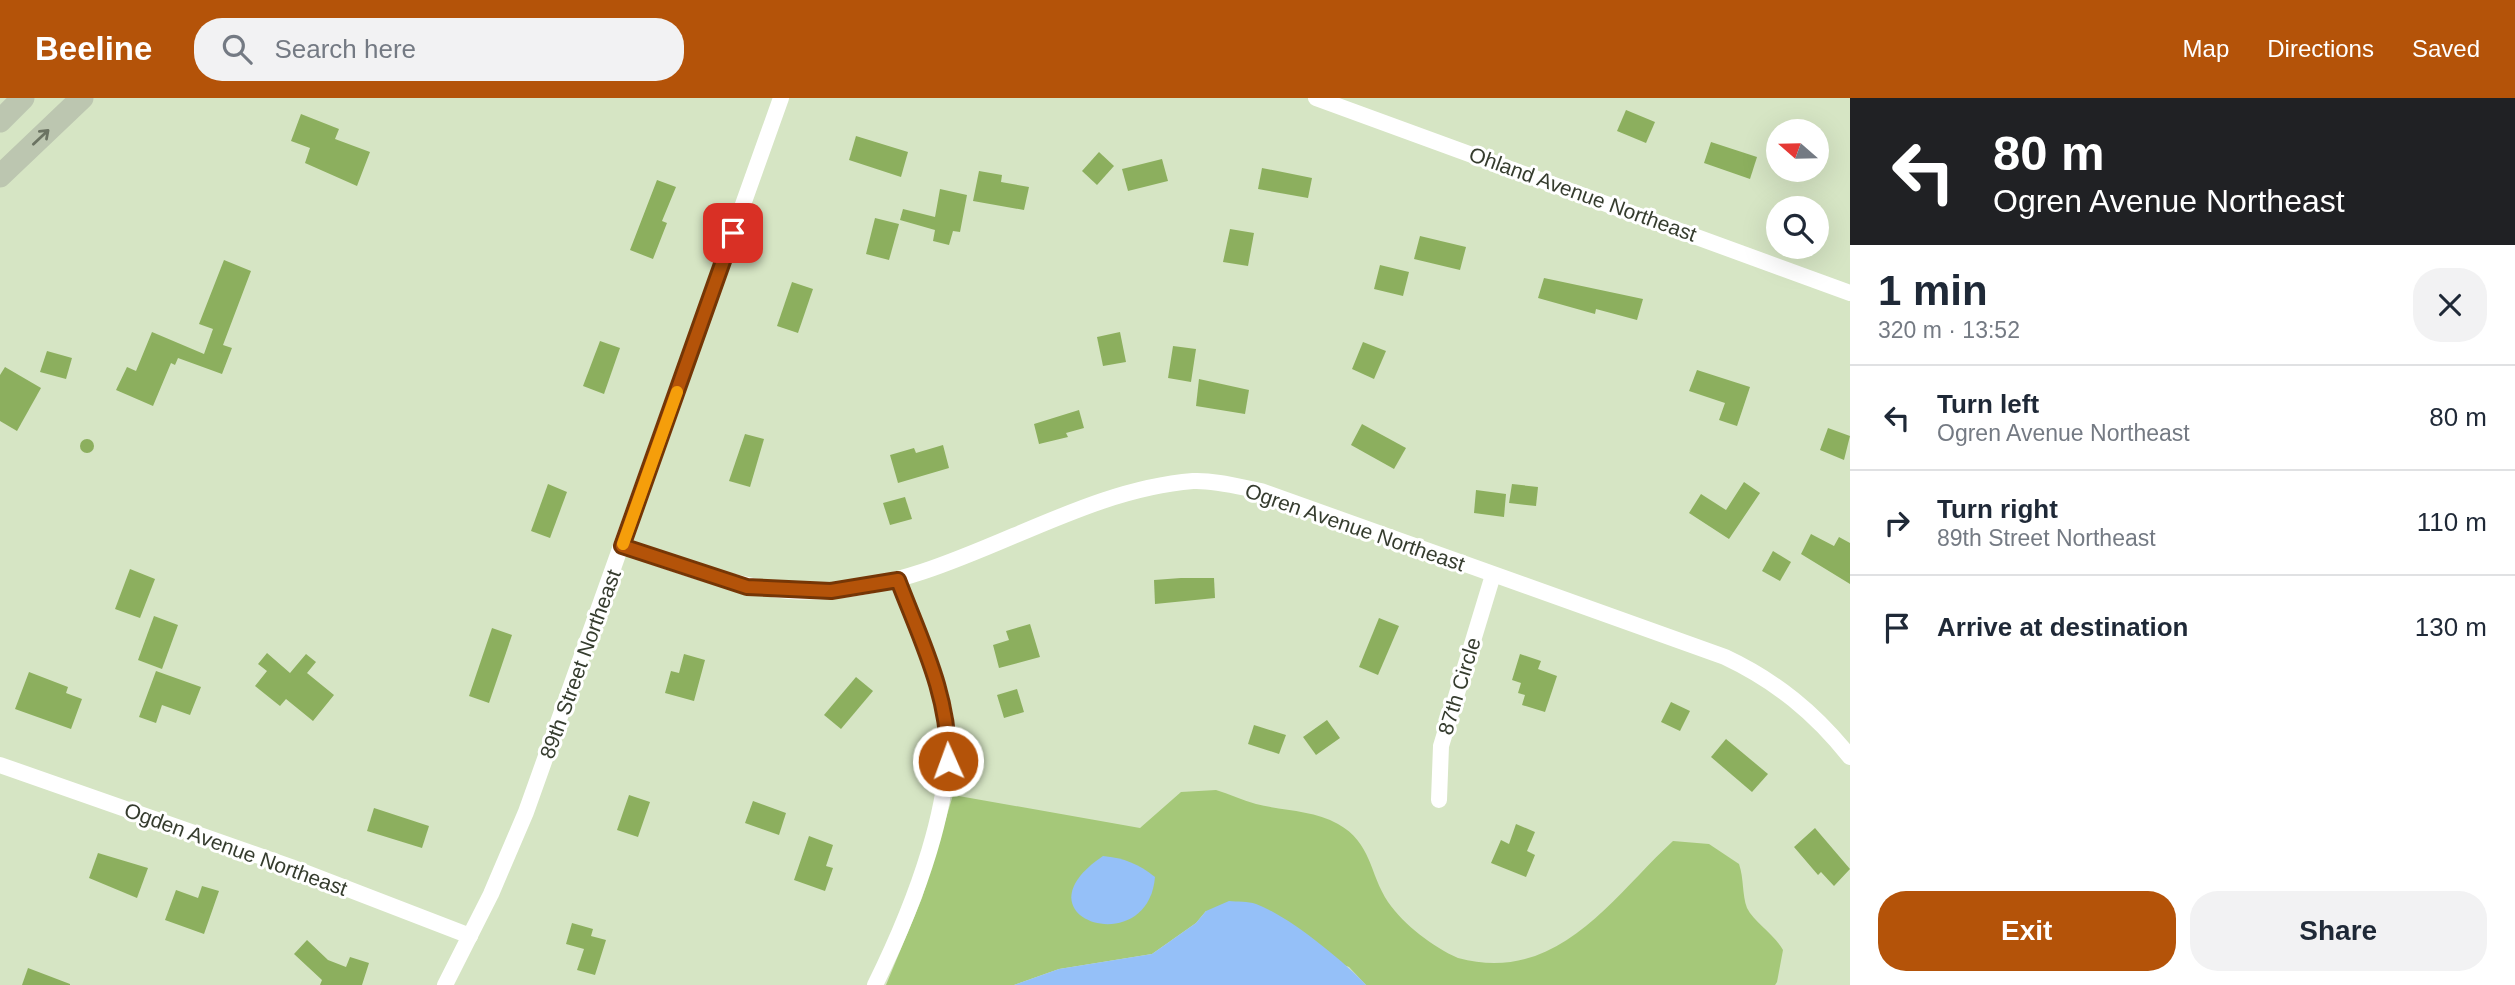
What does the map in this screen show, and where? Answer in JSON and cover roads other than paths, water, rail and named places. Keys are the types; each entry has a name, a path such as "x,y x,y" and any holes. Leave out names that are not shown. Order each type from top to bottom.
{"main road":[{"path":"0,121 23,98"},
{"path":"0,176 82,98"}],"street":[{"name":"89th Street Northeast","path":"445,985 526,811 781,98"},
{"name":"Ohland Avenue Northeast","path":"1316,98 1342,102 1850,293"},
{"name":"Ogren Avenue Northeast","path":"622,546 747,587 831,591 898,580 1124,495 1195,481 1261,491 1702,647 1751,669 1776,683 1804,706 1850,757"},
{"name":"87th Circle","path":"1439,800 1441,746 1493,575"},
{"path":"875,985 927,857 947,779 945,711 934,673 898,580"},
{"name":"Ogden Avenue Northeast","path":"0,765 291,867 470,936"}],"water":[{"path":"1103,856 1131,862 1155,877 1147,903 1131,918 1111,924 1092,922 1077,912 1071,897 1079,878"},
{"path":"1229,901 1256,904 1283,918 1330,952 1366,985 1014,985 1059,969 1152,954 1196,923 1206,911"}]}
